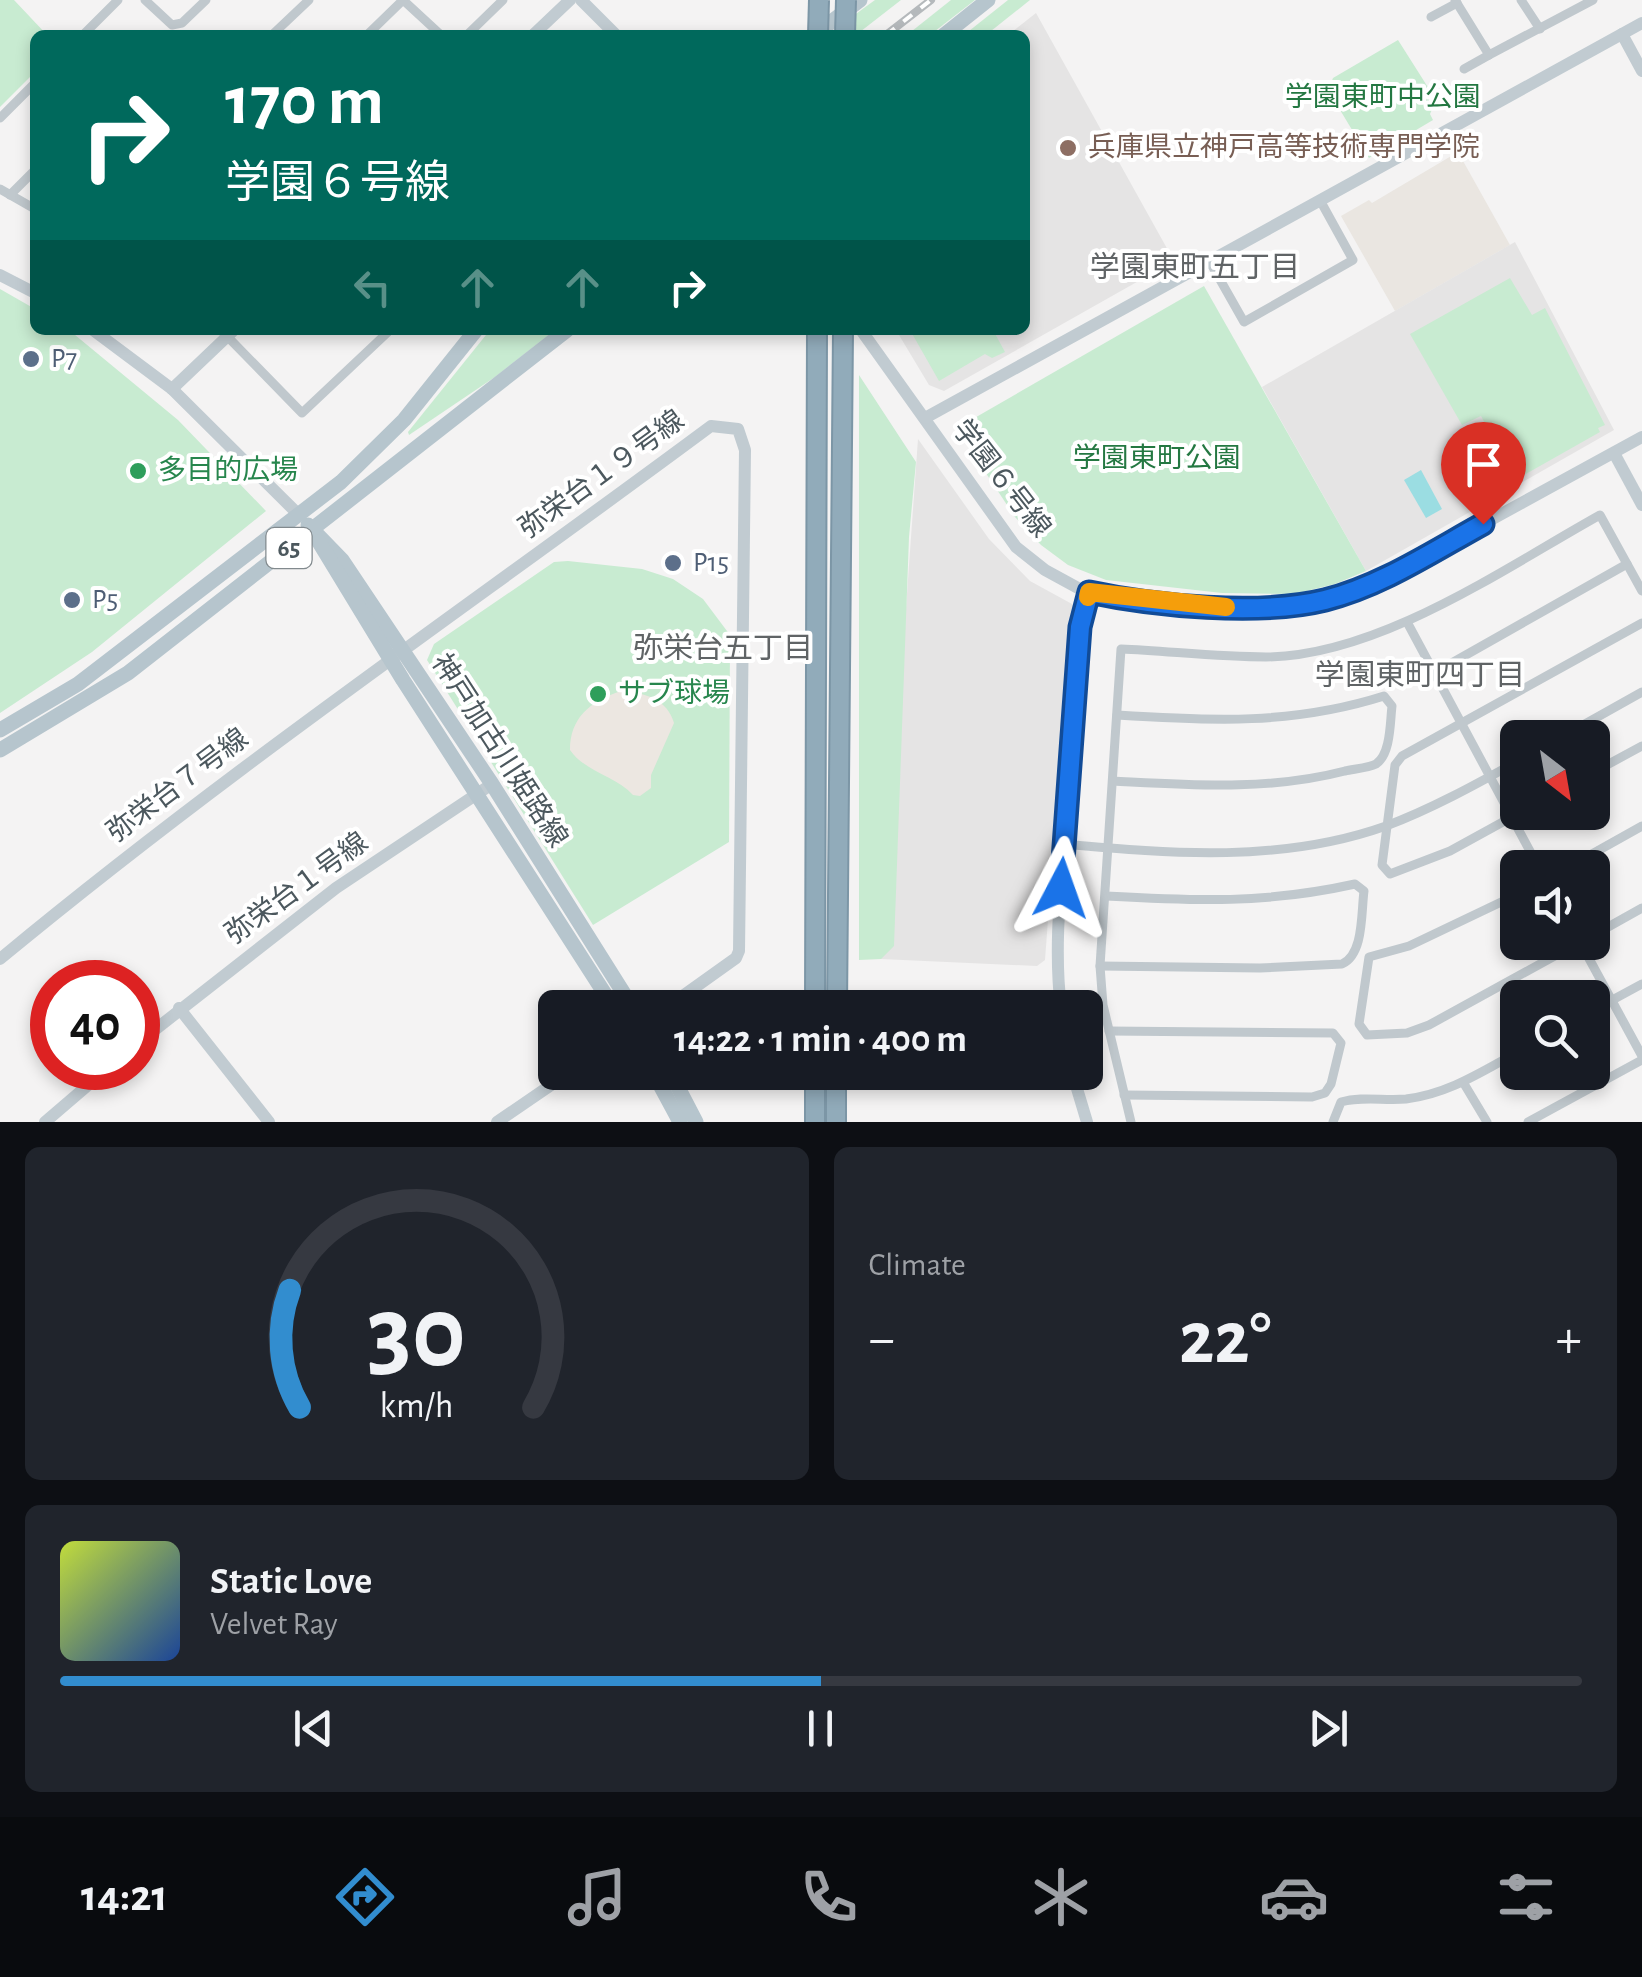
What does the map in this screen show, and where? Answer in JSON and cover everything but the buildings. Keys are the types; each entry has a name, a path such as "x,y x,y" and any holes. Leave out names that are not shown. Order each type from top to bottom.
{"highway":[{"path":"816,30 818,0"},
{"path":"845,30 846,0"},
{"path":"815,990 817,335"},
{"path":"837,990 843,335"},
{"path":"814,1090 815,1122"},
{"path":"836,1090 836,1122"}],"main road":[{"path":"822,30 860,0"},
{"path":"950,30 988,0"},
{"name":"65","path":"0,730 78,684 354,470 428,393 472,335"},
{"name":"65","path":"0,750 128,672 561,335"},
{"name":"神戸加古川姫路線","path":"299,515 312,530 331,566 492,784 622,990"},
{"name":"神戸加古川姫路線","path":"396,655 478,794 603,990"},
{"path":"663,1090 680,1122"},
{"path":"679,1090 696,1122"}],"street":[{"path":"88,30 118,0"},
{"path":"145,0 172,25 182,24 206,0"},
{"path":"277,30 309,0"},
{"path":"372,30 403,0 436,30"},
{"path":"472,30 503,0"},
{"path":"538,30 570,0"},
{"path":"581,0 611,30"},
{"path":"1432,17 1470,0"},
{"path":"1521,0 1540,29"},
{"path":"1464,69 1586,2"},
{"path":"1457,3 1489,55"},
{"path":"925,418 1642,23"},
{"path":"1622,34 1642,71"},
{"path":"0,118 30,88"},
{"path":"30,174 5,192 30,206"},
{"path":"1210,262 1244,322 1353,260 1321,202"},
{"path":"0,275 30,290"},
{"path":"100,335 172,389 299,515"},
{"path":"172,389 225,335"},
{"path":"231,335 302,413 385,335"},
{"name":"学園６号線","path":"865,335 1016,547 1046,570 1089,592 1264,610 1325,600 1381,580 1642,437"},
{"name":"弥栄台１９号線","path":"396,655 711,426 738,429 745,450 739,950 736,958 691,990"},
{"path":"1614,453 1642,505"},
{"path":"1131,1122 1109,1030 1100,966 1121,648 1267,657 1339,645 1407,622 1600,515 1642,591"},
{"path":"1434,673 1627,564"},
{"path":"1059,990 1056,971 1080,627 1089,592"},
{"path":"1407,622 1500,792"},
{"path":"1500,823 1450,850 1390,874 1382,865 1395,765 1402,756 1642,623"},
{"name":"弥栄台７号線","path":"0,959 106,871 396,655"},
{"path":"1592,720 1642,692"},
{"path":"1114,781 1229,787 1310,780 1376,764 1385,753 1392,706 1384,696 1338,709 1272,720 1117,716"},
{"path":"1610,763 1642,746"},
{"path":"1064,844 1249,853 1338,840 1386,826 1500,771"},
{"name":"弥栄台１号線","path":"160,1024 336,888 492,784"},
{"path":"1599,850 1642,826"},
{"path":"1100,966 1260,968 1342,964 1356,951 1364,891 1355,884 1292,896 1204,902 1106,896"},
{"path":"1500,903 1409,946 1369,956 1359,1024 1367,1036 1407,1033 1430,1025 1549,960"},
{"path":"1610,926 1642,908"},
{"path":"1528,1122 1642,1058 1590,960"},
{"path":"1612,1000 1642,984"},
{"path":"179,1008 269,1122"},
{"path":"1109,1030 1333,1033 1341,1043 1325,1094 1124,1095"},
{"path":"1333,1122 1341,1102 1427,1096 1500,1062"},
{"path":"1463,1082 1487,1122"},
{"path":"45,1122 82,1090"},
{"path":"497,1122 544,1090"},
{"path":"1077,1090 1087,1122"}],"shaded area":[{"name":"兵庫県立神戸高等技術専門学院","path":"1036,13 1174,261 944,391 929,385 899,335 1030,335 1030,30 1014,30"},
{"path":"1458,152 1510,245 1395,311 1341,216 1369,200 1372,203"},
{"path":"1515,242 1614,430 1366,571 1262,387"},
{"path":"918,439 989,539 1030,581 1072,604 1075,610 1045,960 1037,966 881,959"}],"green space":[{"path":"0,0 14,0 42,30 30,30 30,77 0,107"},
{"path":"875,0 901,0 862,30 834,30"},
{"path":"951,0 975,0 936,30 913,30"},
{"path":"1008,0 1030,0 992,30 970,30"},
{"name":"学園東町中公園","path":"1398,40 1436,100 1430,114 1433,120 1369,158 1328,90 1333,78"},
{"path":"1510,278 1532,315 1545,308 1605,425 1598,428 1600,432 1515,480 1481,416 1462,425 1410,334"},
{"name":"学園東町公園","path":"1204,286 1366,571 1294,594 1222,593 1106,580 1068,565 1041,545 1015,517 960,434 964,424"},
{"path":"0,289 30,306 30,335 75,335 178,420 266,511 92,652 0,713"},
{"path":"486,335 549,335 495,377 409,435"},
{"path":"913,335 996,335 1005,352 992,358 985,354 939,381"},
{"path":"859,375 916,462 909,537 894,946 881,959 859,960"},
{"name":"サブ球場","path":"554,562 642,569 673,579 703,599 730,635 729,842 593,925 427,660 434,644"}],"sand":[{"path":"618,692 636,693 660,702 674,723 651,775 651,788 640,796 584,764 570,750 578,720 599,701"}],"water":[{"path":"1421,470 1442,509 1426,518 1404,480"}],"railway":[{"path":"892,30 931,0"}],"slow traffic":[{"path":"1088,597 1089,592 1226,607"}],"place":[{"name":"兵庫県立神戸高等技術専門学院","path":"1068,148"},
{"name":"P7","path":"31,359"},
{"name":"多目的広場","path":"138,471"},
{"name":"P15","path":"673,563"},
{"name":"P5","path":"72,600"},
{"name":"サブ球場","path":"598,694"}],"district":[{"name":"学園東町五丁目","path":"1195,268"},
{"name":"弥栄台五丁目","path":"723,649"},
{"name":"学園東町四丁目","path":"1420,676"}],"route":[{"path":"1061,888 1080,627 1089,592 1264,610 1325,600 1381,580 1483,524"}]}
